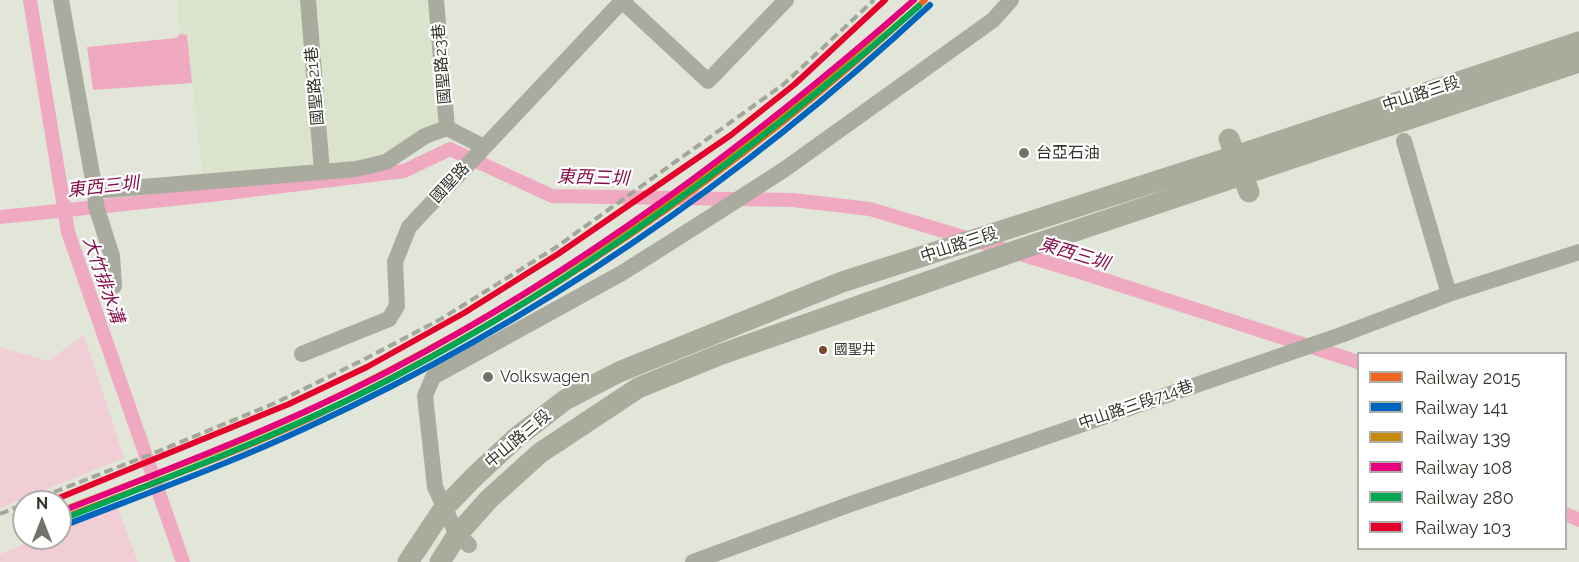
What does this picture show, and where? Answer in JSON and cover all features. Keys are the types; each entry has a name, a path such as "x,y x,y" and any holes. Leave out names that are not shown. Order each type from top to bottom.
{"main road":[{"name":"中山路三段","path":"440,562 463,540 489,499 540,453 638,388 719,355 854,315 1239,166 1579,42"},
{"name":"中山路三段","path":"408,562 444,508 474,476 517,437 565,400 619,372 840,276 1239,166 1579,62"},
{"path":"840,276 854,315"}],"street":[{"path":"61,0 96,206 112,256 114,286"},
{"name":"國聖路21巷","path":"308,0 322,171"},
{"name":"國聖路23巷","path":"436,0 447,128"},
{"path":"623,1 708,81 786,0"},
{"path":"463,540 444,508 435,487 425,396 433,377 622,273 776,175 993,20 1011,0"},
{"name":"國聖路","path":"302,354 389,319 397,306 396,262 409,227 623,1"},
{"path":"95,191 356,169 386,162 425,136 447,128 484,147"},
{"path":"1404,141 1449,294"},
{"name":"中山路三段714巷","path":"693,562 848,505 1340,335 1449,294 1579,252"}],"shaded area":[{"path":"177,0 437,0 447,123 379,166 203,181 187,35 180,34"},
{"path":"180,34 187,35 192,83 93,90 87,47 176,38"},
{"path":"84,335 124,458 45,490 12,490 12,503 0,508 0,347 48,361"},
{"path":"117,507 138,562 0,562 0,554 12,549 72,550 72,525"}],"waterway":[{"name":"大竹排水溝","path":"30,0 68,232 183,562"},
{"name":"東西三圳","path":"0,217 211,195 404,171 450,149 552,196 793,200 870,209 1083,273 1357,362"},
{"name":"東西三圳","path":"1567,514 1579,520"}],"railway":[{"path":"60,490 275,403 441,319 555,248 784,84 874,0"},
{"path":"0,514 12,509"}],"rail line":[{"name":"103","path":"72,493 289,404 367,367 464,313 558,254 731,135 795,84 885,0"},
{"name":"139","path":"72,506 216,451 307,411 470,326 549,279 626,229 701,176 774,120 914,0"},
{"name":"108","path":"72,507 226,446 349,391 460,332 529,291 596,247 727,153 853,53 914,0"},
{"name":"2015","path":"72,514 218,458 311,418 476,331 556,283 634,232 710,178 783,122 925,0"},
{"name":"141","path":"72,523 218,466 310,426 394,385 477,340 557,292 713,186 860,68 930,5"},
{"name":"280","path":"72,515 229,453 352,398 463,339 533,298 667,208 732,160 858,59 919,6"}],"place":[{"name":"台亞石油","path":"1024,153"},
{"name":"國聖井","path":"823,350"},
{"name":"Volkswagen","path":"488,377"}]}
